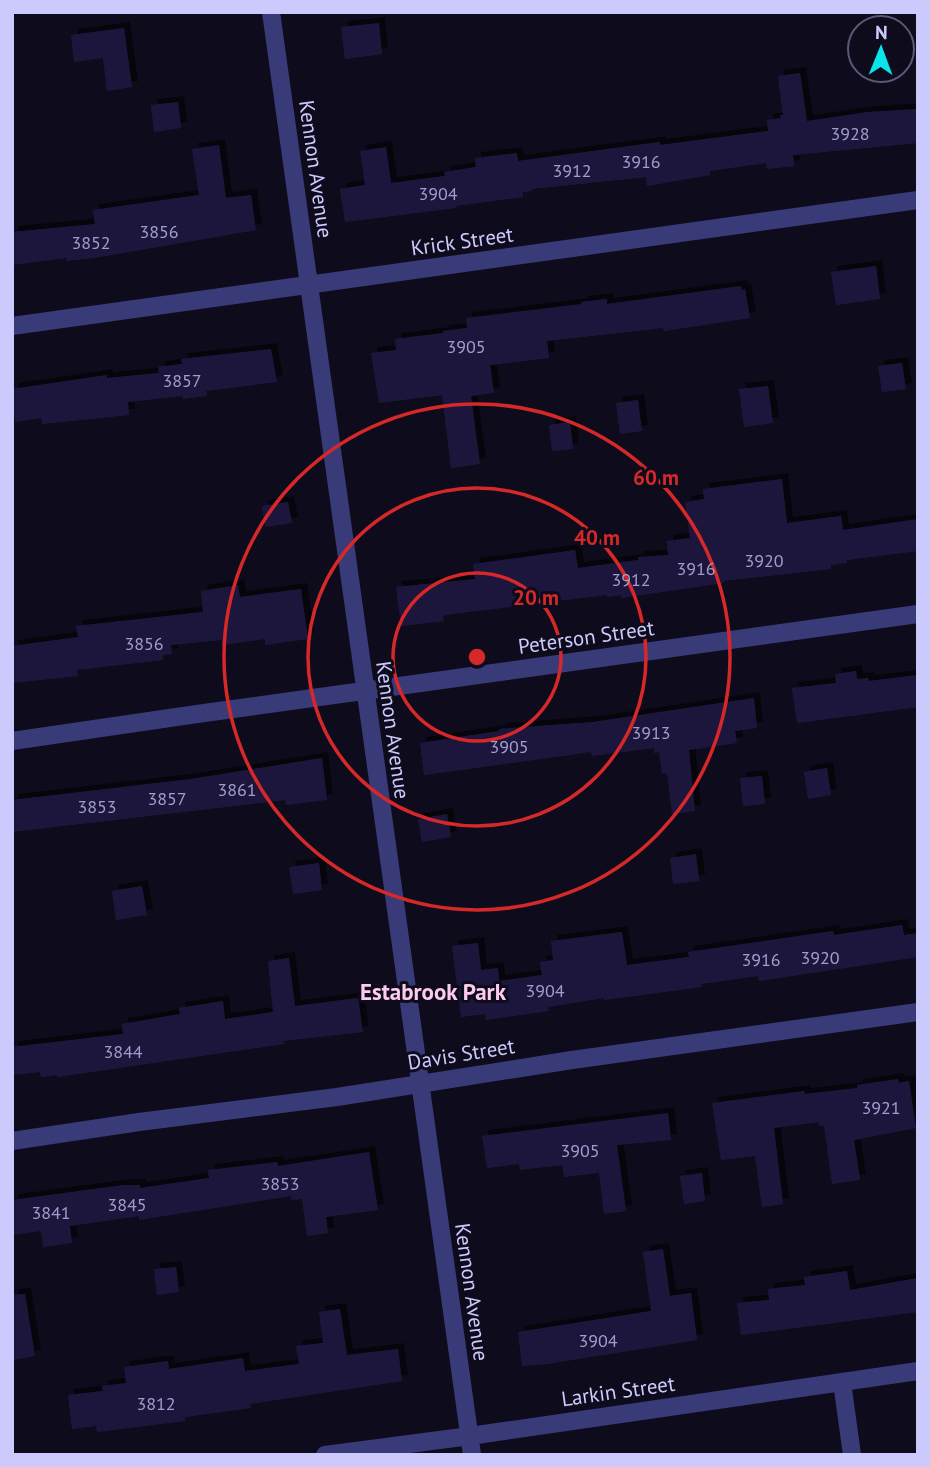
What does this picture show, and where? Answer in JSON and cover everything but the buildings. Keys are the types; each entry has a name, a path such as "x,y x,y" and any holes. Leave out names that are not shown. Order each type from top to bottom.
{"street":[{"name":"Kennon Avenue","path":"271,12 472,1455"},
{"name":"Krick Street","path":"12,326 918,200"},
{"name":"Peterson Street","path":"12,741 918,614"},
{"name":"Davis Street","path":"12,1141 918,1013"},
{"name":"Larkin Street","path":"325,1455 918,1371"},
{"path":"842,1382 852,1455"}],"district":[{"name":"Estabrook Park","path":"433,991"}]}
